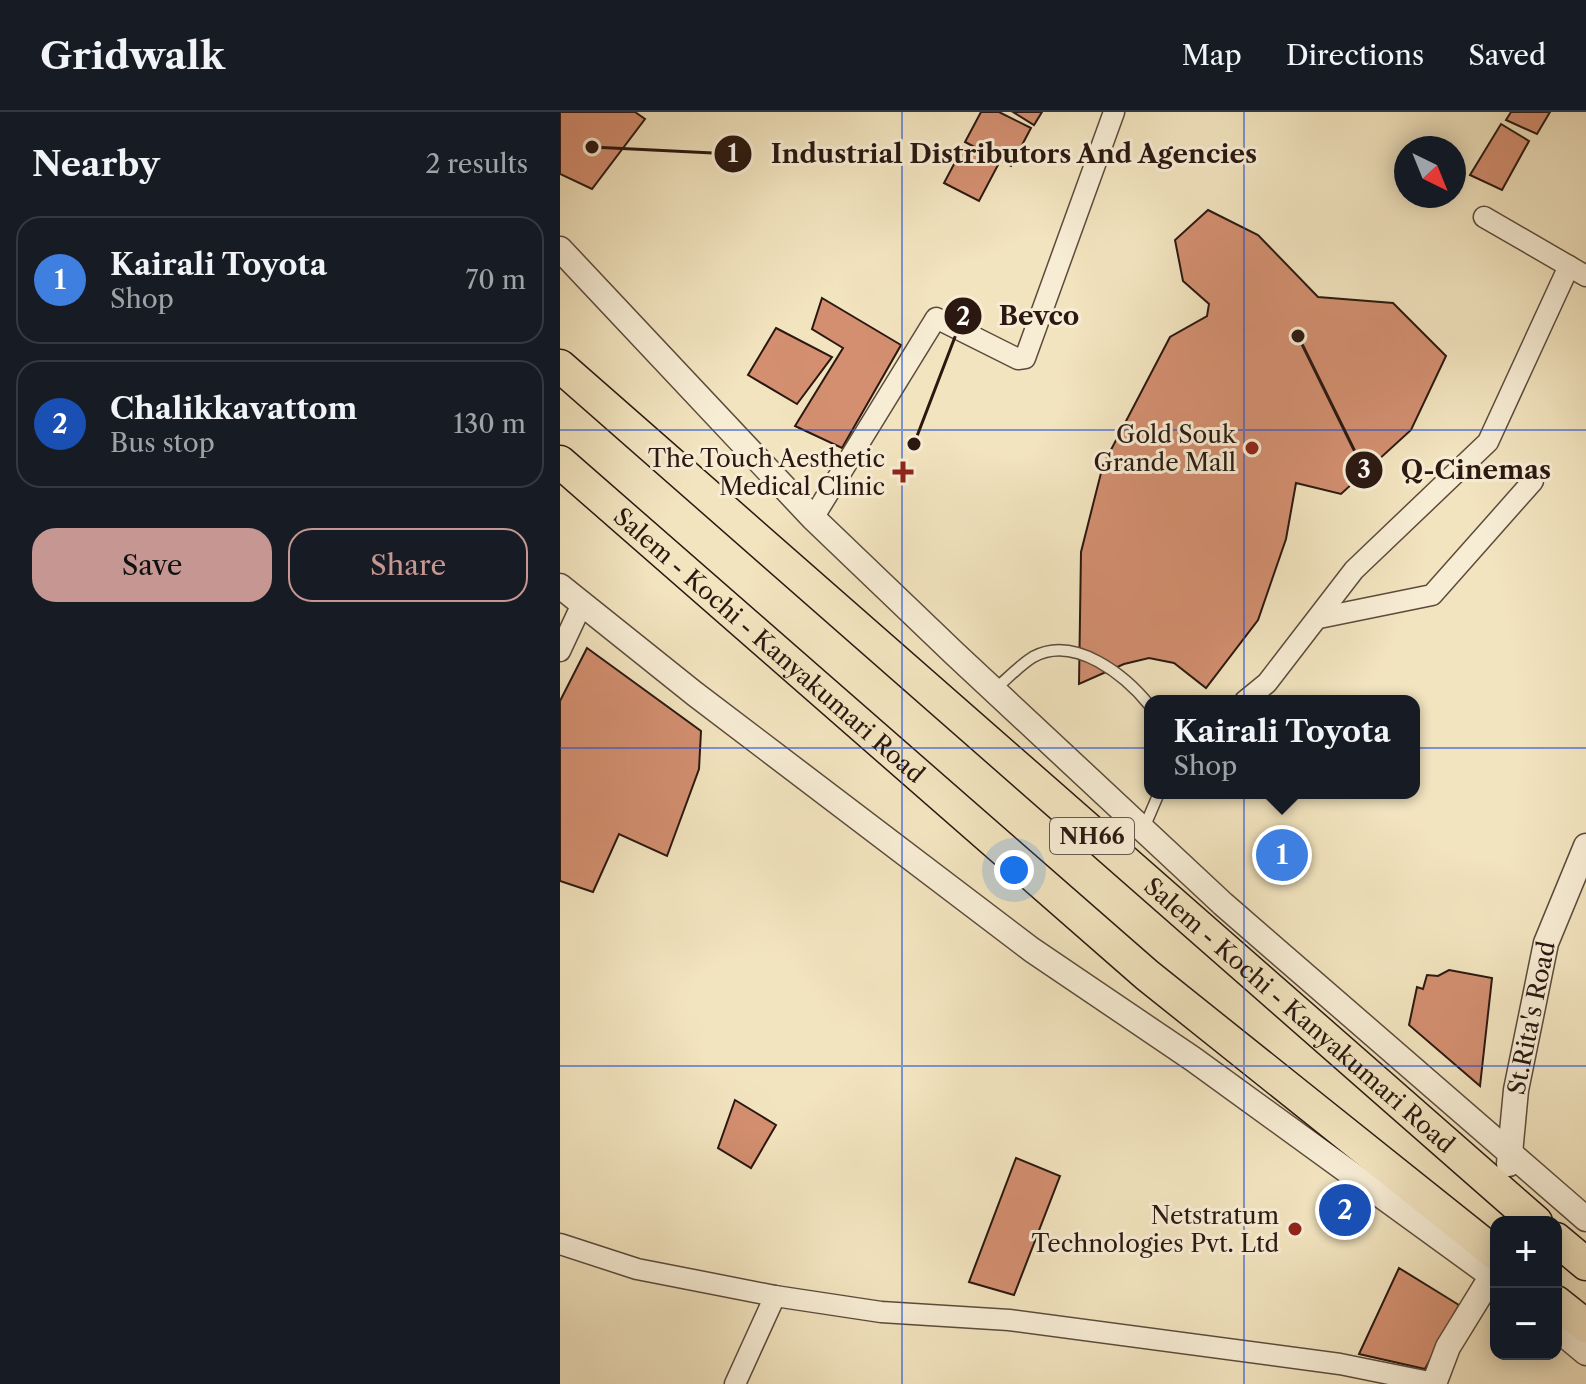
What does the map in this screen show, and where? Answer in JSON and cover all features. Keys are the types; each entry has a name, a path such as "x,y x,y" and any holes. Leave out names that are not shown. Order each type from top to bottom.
{"highway":[{"name":"Salem - Kochi - Kanyakumari Road","path":"560,366 1529,1216"},
{"name":"Salem - Kochi - Kanyakumari Road","path":"560,462 1147,975 1490,1266"},
{"path":"1562,1244 1586,1264"},
{"path":"1562,1307 1586,1326"}],"street":[{"path":"813,518 936,318 1018,359 1025,358 1114,112"},
{"path":"1252,695 1267,683 1354,570 1488,442 1578,271 1484,217"},
{"path":"560,249 813,518 994,690 1143,830 1509,1155 1586,1219"},
{"path":"1319,618 1432,595 1533,481"},
{"path":"560,586 1032,950 1490,1267"},
{"path":"560,651 582,604"},
{"name":"St.Rita's Road","path":"1507,1198 1516,1090 1546,943 1586,846"},
{"path":"560,1244 637,1269 775,1296 881,1312 1009,1320 1276,1355 1434,1383 1448,1347 1490,1278"},
{"path":"735,1384 775,1296"},
{"path":"1562,1333 1586,1353"}],"lane":[{"path":"994,690 1035,656 1064,652 1090,658 1120,673 1144,699"},
{"path":"1143,830 1156,799"}],"building":[{"path":"560,112 635,112 645,119 592,189 560,174"},
{"path":"981,112 999,112 1031,128 1011,166 965,142"},
{"path":"1013,112 1042,112 1034,125"},
{"path":"1511,112 1550,112 1537,134 1506,120"},
{"path":"1501,124 1529,141 1502,190 1470,175"},
{"path":"963,147 998,165 979,201 944,183"},
{"name":"Gold Souk Grande Mall","path":"1208,210 1258,235 1318,297 1393,303 1446,356 1411,430 1341,494 1296,483 1286,539 1258,620 1206,688 1174,663 1149,658 1124,664 1079,684 1081,552 1103,465 1170,337 1207,316 1209,304 1183,281 1175,240"},
{"path":"822,298 901,345 842,448 795,426 843,348 812,329"},
{"path":"776,328 832,357 797,404 748,375"},
{"path":"587,648 701,731 699,769 667,856 619,834 593,892 560,881 560,701"},
{"path":"1449,970 1492,978 1480,1086 1409,1025 1417,987 1423,989 1427,975 1438,976"},
{"path":"735,1100 776,1125 751,1168 718,1148"},
{"path":"1016,1158 1060,1176 1014,1295 969,1282"},
{"path":"1399,1268 1459,1305 1425,1369 1359,1354"}],"place":[{"name":"Industrial Distributors And Agencies","path":"592,147"},
{"name":"Q-Cinemas","path":"1298,336"},
{"name":"Bevco","path":"914,444"},
{"name":"Gold Souk Grande Mall","path":"1252,448"},
{"name":"The Touch Aesthetic Medical Clinic","path":"903,472"},
{"name":"Kairali Toyota","path":"1282,855"},
{"name":"Chalikkavattom","path":"1345,1210"},
{"name":"Netstratum Technologies Pvt. Ltd","path":"1295,1229"}]}
